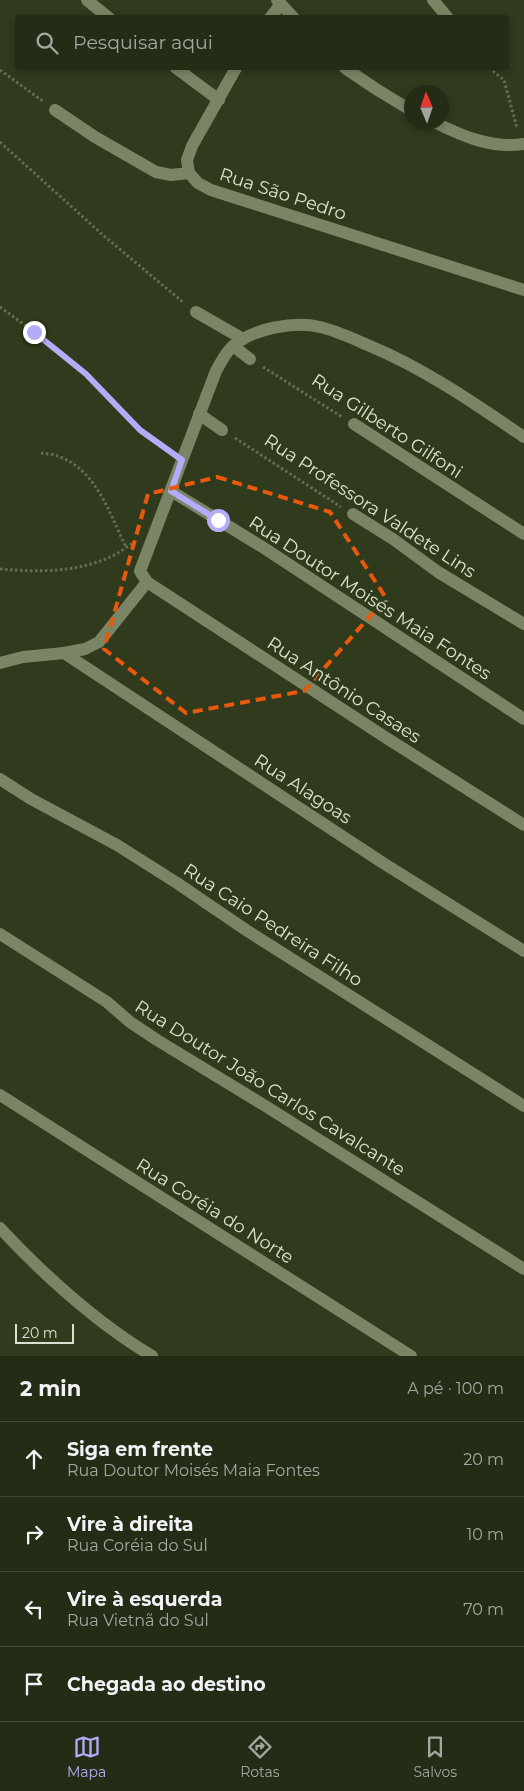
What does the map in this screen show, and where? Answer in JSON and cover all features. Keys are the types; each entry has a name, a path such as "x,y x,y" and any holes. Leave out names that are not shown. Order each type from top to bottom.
{"street":[{"path":"87,0 105,15"},
{"path":"433,0 446,15"},
{"path":"272,15 279,2 291,15"},
{"path":"179,70 219,100"},
{"path":"55,110 96,137 156,172 170,175 188,173 187,160 192,146 235,70"},
{"path":"348,70 404,106"},
{"path":"449,130 462,136 489,144 512,146 522,139"},
{"name":"Rua São Pedro","path":"188,173 198,183 211,190 524,290"},
{"path":"196,312 238,343 250,358"},
{"path":"0,663 24,657 85,649 99,642 147,582 140,571 145,555 216,371 223,357 238,343 281,326 320,327 346,336 408,363 452,388 524,437"},
{"path":"199,414 222,430"},
{"name":"Rua Gilberto Gilfoni","path":"354,424 524,534"},
{"name":"Rua Doutor Moisés Maia Fontes","path":"171,491 264,548 524,718"},
{"name":"Rua Professora Valdete Lins","path":"353,514 393,539 438,572 524,624"},
{"name":"Rua Antônio Casaes","path":"147,582 524,826"},
{"name":"Rua Alagoas","path":"64,653 383,863 524,951"},
{"name":"Rua Caio Pedreira Filho","path":"0,780 124,850 263,941 524,1106"},
{"name":"Rua Doutor João Carlos Cavalcante","path":"0,934 107,1002 130,1022 157,1040 268,1107 524,1269"},
{"name":"Rua Coréia do Norte","path":"0,1095 412,1356"},
{"path":"0,1228 29,1260 78,1302 152,1356"}],"path":[{"path":"0,70 55,110"},
{"path":"492,70 504,80 517,129 522,139"},
{"path":"0,142 104,236 196,312"},
{"path":"0,307 66,356 140,430 182,460"},
{"name":"Rua Gilberto Gilfoni","path":"250,358 354,424"},
{"name":"Rua Professora Valdete Lins","path":"222,430 353,514"},
{"path":"41,452 60,456 79,468 96,487 126,547"},
{"path":"0,569 38,572 66,570 110,557 134,542"}],"highlighted area":[{"path":"217,477 330,512 386,598 304,691 186,713 104,649 148,494"}],"route":[{"path":"34,332 59,350 86,374 140,430 182,460 171,491 218,520"}]}
